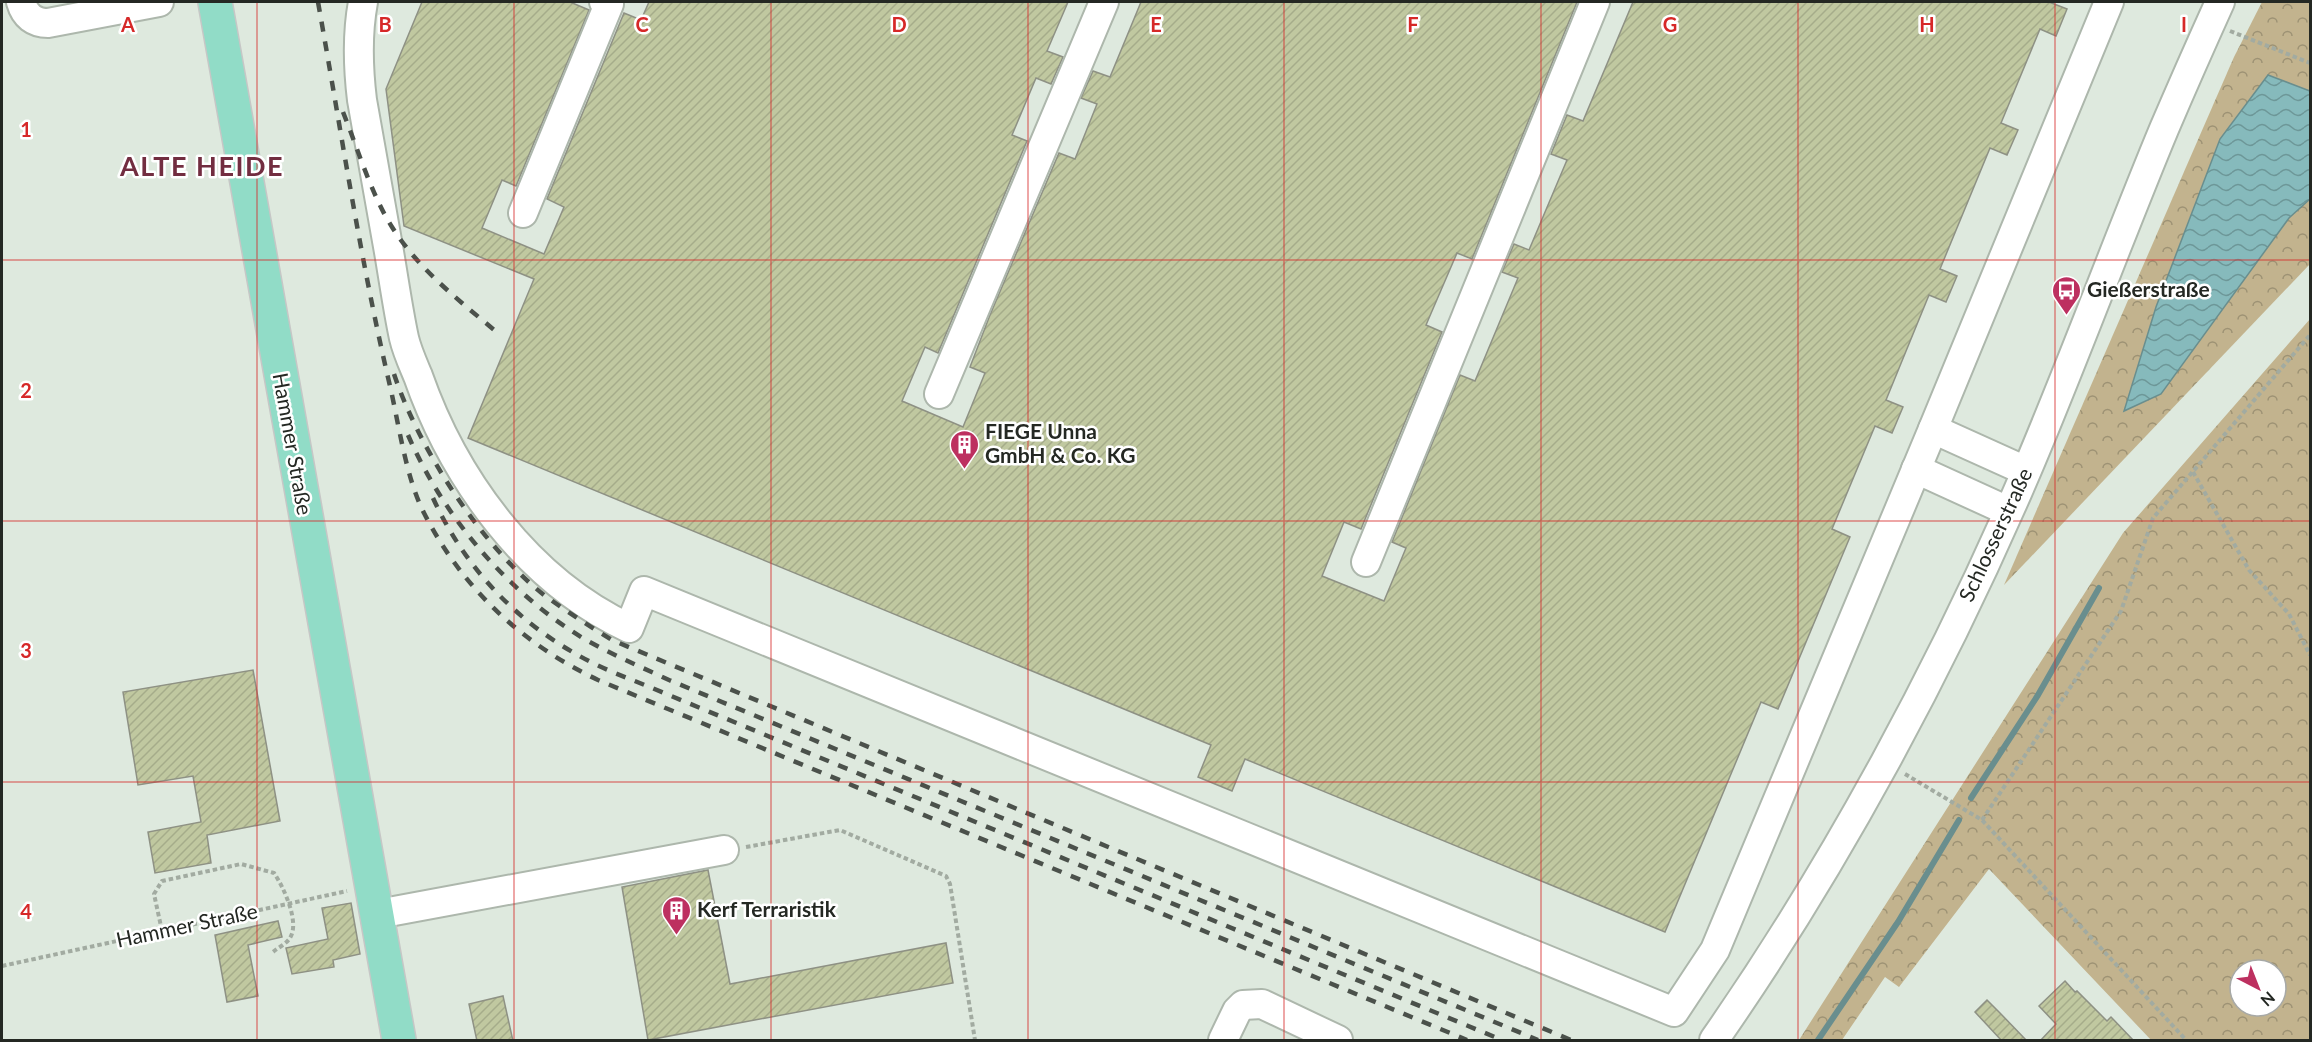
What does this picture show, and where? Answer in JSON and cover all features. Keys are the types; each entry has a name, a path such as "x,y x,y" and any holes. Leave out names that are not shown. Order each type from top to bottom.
{"main road":[{"name":"Hammer Straße","path":"214,2 399,1041"}],"street":[{"path":"21,2 23,9 33,20 48,23 159,2"},
{"path":"363,2 358,67 362,100 404,339 429,407 461,470 504,528 538,564 570,592 599,613 629,628 644,591 1674,1012 1715,950 2109,2"},
{"path":"523,213 608,2"},
{"path":"939,394 1104,2"},
{"path":"1366,562 1595,2"},
{"name":"Schlosserstraße","path":"1714,1041 1812,891 1938,658 2026,471 2164,130 2220,2"},
{"path":"1933,429 2026,471"},
{"path":"1916,469 2008,511"},
{"path":"375,900 724,850"},
{"path":"1223,1041 1237,1011 1243,1005 1262,1004 1338,1041"}],"path":[{"path":"2228,30 2310,63"},
{"path":"1982,820 2121,611 2154,518 2310,335"},
{"path":"2193,472 2249,570 2289,614 2310,655"},
{"path":"1899,771 1982,820 2186,1041"},
{"path":"724,850 840,830 946,876 950,884 975,1041"},
{"path":"162,931 154,894 159,884 166,878 241,864 271,870 277,876 290,903 294,924 291,936 273,952"},
{"name":"Hammer Straße","path":"2,966 290,903 375,900"}],"green space":[{"path":"2262,2 2310,2 2310,264 2004,585 2234,57"},
{"path":"2310,319 2310,1040 2151,1040 1989,869 1899,987 1885,977 1842,1040 1799,1040 2123,533"}],"water":[{"path":"2268,75 2310,91 2310,199 2289,218 2161,394 2124,411 2156,307 2220,139"}],"building":[{"name":"FIEGE Unna GmbH & Co. KG","path":"422,2 570,2 589,10 516,186 502,180 482,228 544,254 564,207 547,199 624,13 641,20 649,2 1068,2 1047,51 1063,57 1051,84 1036,78 1012,135 1027,141 938,353 925,347 902,401 963,427 985,373 970,367 990,315 1059,153 1075,159 1097,104 1081,98 1093,71 1110,77 1141,2 1577,2 1472,259 1457,253 1426,325 1442,332 1361,529 1344,522 1322,576 1384,601 1406,548 1392,542 1460,375 1475,381 1518,278 1502,272 1514,244 1529,250 1567,160 1551,154 1567,115 1583,121 1633,2 2049,2 2067,9 2056,36 2040,29 2001,123 2018,130 2007,155 1990,148 1940,269 1957,276 1946,302 1929,295 1886,400 1903,407 1892,433 1875,426 1832,529 1850,537 1778,709 1761,702 1665,932 1245,759 1232,791 1198,777 1211,745 468,438 534,279 404,226 386,89"},
{"path":"253,670 280,821 207,835 211,863 155,873 148,832 201,822 193,776 138,785 123,692"},
{"name":"Kerf Terraristik","path":"708,870 730,984 946,943 953,983 648,1040 622,887"},
{"path":"351,903 360,954 333,960 334,967 292,974 286,948 328,939 322,908"},
{"path":"278,921 282,937 248,945 258,996 227,1002 215,935"},
{"path":"2065,981 2107,1021 2111,1017 2134,1041 2040,1041 2056,1024 2039,1006"},
{"path":"503,996 513,1041 477,1041 469,1004"},
{"path":"1987,1000 2027,1041 2002,1041 1975,1012"}],"waterway":[{"path":"1971,798 2038,695 2099,588"},
{"path":"1818,1040 1898,922 1959,820"}],"railway":[{"path":"318,2 369,290 412,484 439,540 457,566 497,611 544,649 598,680 1467,1040"},
{"path":"343,112 378,201 403,243 441,285 499,334"},
{"path":"394,374 405,403 436,464 475,523 497,550 544,595 612,640 1571,1040"},
{"path":"408,435 440,496 482,551 505,577 531,600 586,640 669,680 1538,1040"},
{"path":"433,498 459,545 492,587 531,624 586,660 1502,1040"}],"place":[{"name":"Gießerstraße","path":"2066,316"},
{"name":"FIEGE Unna GmbH & Co. KG","path":"964,470"},
{"name":"Kerf Terraristik","path":"676,936"}],"district":[{"name":"ALTE HEIDE","path":"202,167"}]}
